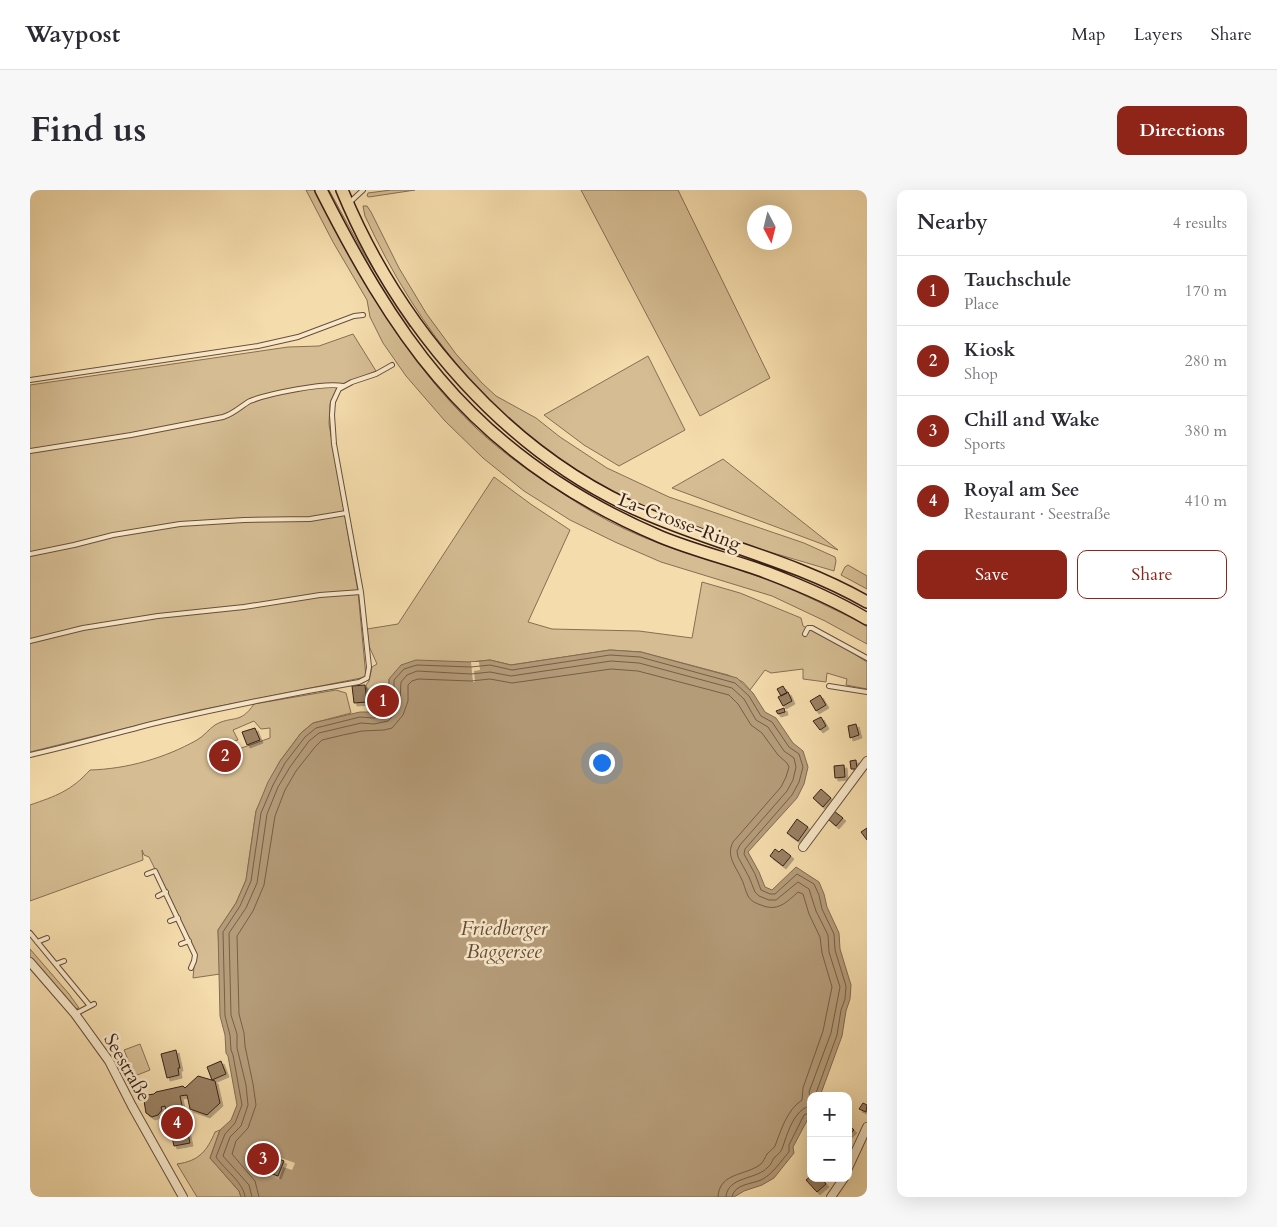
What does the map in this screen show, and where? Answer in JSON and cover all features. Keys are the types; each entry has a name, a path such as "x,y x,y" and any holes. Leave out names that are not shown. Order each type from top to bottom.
{"main road":[{"name":"La-Crosse-Ring","path":"321,190 356,256 412,343 439,378 469,411 513,451 560,485 618,518 664,538 767,573 816,592 867,619"},
{"name":"La-Crosse-Ring","path":"342,190 347,204 388,281 442,357 490,409 550,460 604,494 646,514 816,575 867,602"}],"street":[{"path":"803,847 867,761"},
{"name":"Seestraße","path":"30,962 75,1014 109,1061 139,1126 183,1197"},
{"path":"852,1159 867,1127"},
{"path":"831,1197 841,1182"}],"lane":[{"path":"347,204 363,190"},
{"path":"30,380 258,346 298,337 354,316 363,315"},
{"path":"30,755 198,713 364,681 369,674 369,667 361,592 346,513 332,421 333,402 338,390 343,386 376,374 392,365"},
{"path":"30,451 130,435 223,417 230,415 253,400 318,386 334,384 343,386"},
{"path":"30,554 113,535 172,525 310,519 346,513"},
{"path":"30,641 83,628 158,616 244,607 320,595 361,592"},
{"path":"804,634 808,628 812,628 867,658"},
{"path":"829,686 867,692"},
{"path":"147,874 155,871 189,941 195,955 190,968"},
{"path":"158,896 166,892"},
{"path":"170,921 178,918"},
{"path":"30,933 92,1005 75,1014"},
{"path":"37,942 47,938"},
{"path":"180,944 189,941"},
{"path":"56,964 64,961"},
{"path":"73,985 79,983"}],"shaded area":[{"path":"306,190 314,190 366,286 406,347 428,376 477,429 519,464 588,509 619,526 663,545 773,582 862,623 867,627 867,644 825,621 772,596 661,562 615,542 570,520 524,491 483,458 445,421 406,376 383,343 370,317 367,300 333,242"},
{"path":"326,190 329,190 365,256 410,326 408,328 355,243"},
{"path":"391,190 415,190 367,196 368,193"},
{"path":"581,190 678,190 770,378 700,416"},
{"path":"363,206 367,206 371,212 399,268 426,313 456,354 496,396 536,418 560,437 607,468 669,497 804,543 835,557 834,571 719,536 663,515 609,490 568,465 531,438 496,407 464,373 436,337 410,299 386,258 365,216"},
{"path":"353,334 376,371 338,386 330,404 329,424 358,592 366,677 195,711 30,752 30,385 288,347 319,346"},
{"path":"648,356 685,430 619,466 584,445 544,415"},
{"path":"723,459 838,550 672,488"},
{"path":"494,477 570,530 528,622 552,629 639,631 692,638 702,582 740,593 801,618 803,626 835,642 867,662 867,689 846,685 847,679 827,673 826,682 803,679 803,669 771,673 765,670 750,690 743,682 728,675 641,652 610,650 511,665 490,660 471,662 389,679 389,691 376,697 368,696 366,685 369,681 372,667 377,664 369,646 367,629 398,624"},
{"path":"848,565 867,576 867,589 841,575"},
{"path":"336,690 346,693 351,713 313,723 301,733 280,761 256,811 246,880 236,903 218,930 220,974 193,978 195,955 149,857 144,855 142,850 143,860 30,901 30,805 48,799 70,788 90,770 132,765 172,752 200,738 215,725 244,715 254,704","holes":["254,721 261,729 270,728 270,738 210,759 210,748 238,740 233,730"]},
{"path":"30,949 79,1008 75,1009 30,957"},
{"path":"140,1044 150,1070 135,1076 124,1050"},
{"path":"220,1130 210,1158 239,1191 241,1197 197,1197 177,1164 197,1158 209,1145 215,1132"}],"water":[{"name":"Friedberger Baggersee","path":"610,650 641,652 737,678 753,693 765,712 776,718 793,743 803,751 808,767 804,784 797,798 748,852 765,887 772,890 796,867 819,882 827,907 839,933 840,949 851,985 842,1036 821,1092 807,1092 807,1121 793,1147 794,1153 774,1178 734,1197 241,1197 239,1191 210,1158 220,1130 231,1120 237,1105 220,1016 218,930 236,903 246,880 256,811 268,782 280,761 301,733 313,723 360,712 382,712 388,701 389,679 401,665 416,660 471,662 490,660 511,665"}],"pier":[{"path":"471,662 479,662 480,670 474,671 475,682 473,682"},
{"path":"262,1151 295,1163 292,1170 283,1167 279,1179 255,1170"}],"building":[{"path":"365,685 367,702 354,703 352,686"},
{"path":"783,686 787,693 781,696 777,689"},
{"path":"788,692 792,701 783,706 778,697"},
{"path":"820,695 826,705 816,711 810,701"},
{"path":"385,697 386,705 380,706 379,698"},
{"path":"784,708 785,712 778,714 776,711"},
{"path":"821,717 826,726 820,730 813,721"},
{"path":"856,724 859,735 850,738 848,726"},
{"path":"255,728 260,740 247,745 242,732"},
{"path":"229,748 233,760 221,764 217,751"},
{"path":"856,760 857,769 851,769 850,761"},
{"path":"844,765 845,777 835,778 834,766"},
{"path":"821,789 831,798 823,807 813,798"},
{"path":"834,811 843,818 836,826 828,819"},
{"path":"797,819 808,827 798,841 787,833"},
{"path":"867,828 867,840 861,832"},
{"path":"775,849 779,852 782,849 791,856 783,866 770,856"},
{"path":"176,1050 180,1068 178,1068 179,1075 167,1078 161,1054"},
{"path":"221,1061 226,1074 212,1080 207,1067"},
{"path":"198,1076 215,1081 220,1103 207,1115 190,1109 187,1095 180,1096 190,1143 174,1146 165,1106 161,1107 162,1110 158,1115 152,1117 146,1113 144,1101 147,1095 156,1092 183,1086 185,1088"},
{"path":"863,1103 867,1105 866,1112 859,1109"},
{"path":"263,1153 269,1155 265,1164 273,1167 277,1158 284,1161 278,1176 257,1168"},
{"path":"808,1182 824,1182 826,1184 817,1192"}],"place":[{"name":"Tauchschule","path":"383,701"},
{"name":"Kiosk","path":"225,756"},
{"name":"Royal am See","path":"177,1123"},
{"name":"Chill and Wake","path":"263,1159"}]}
